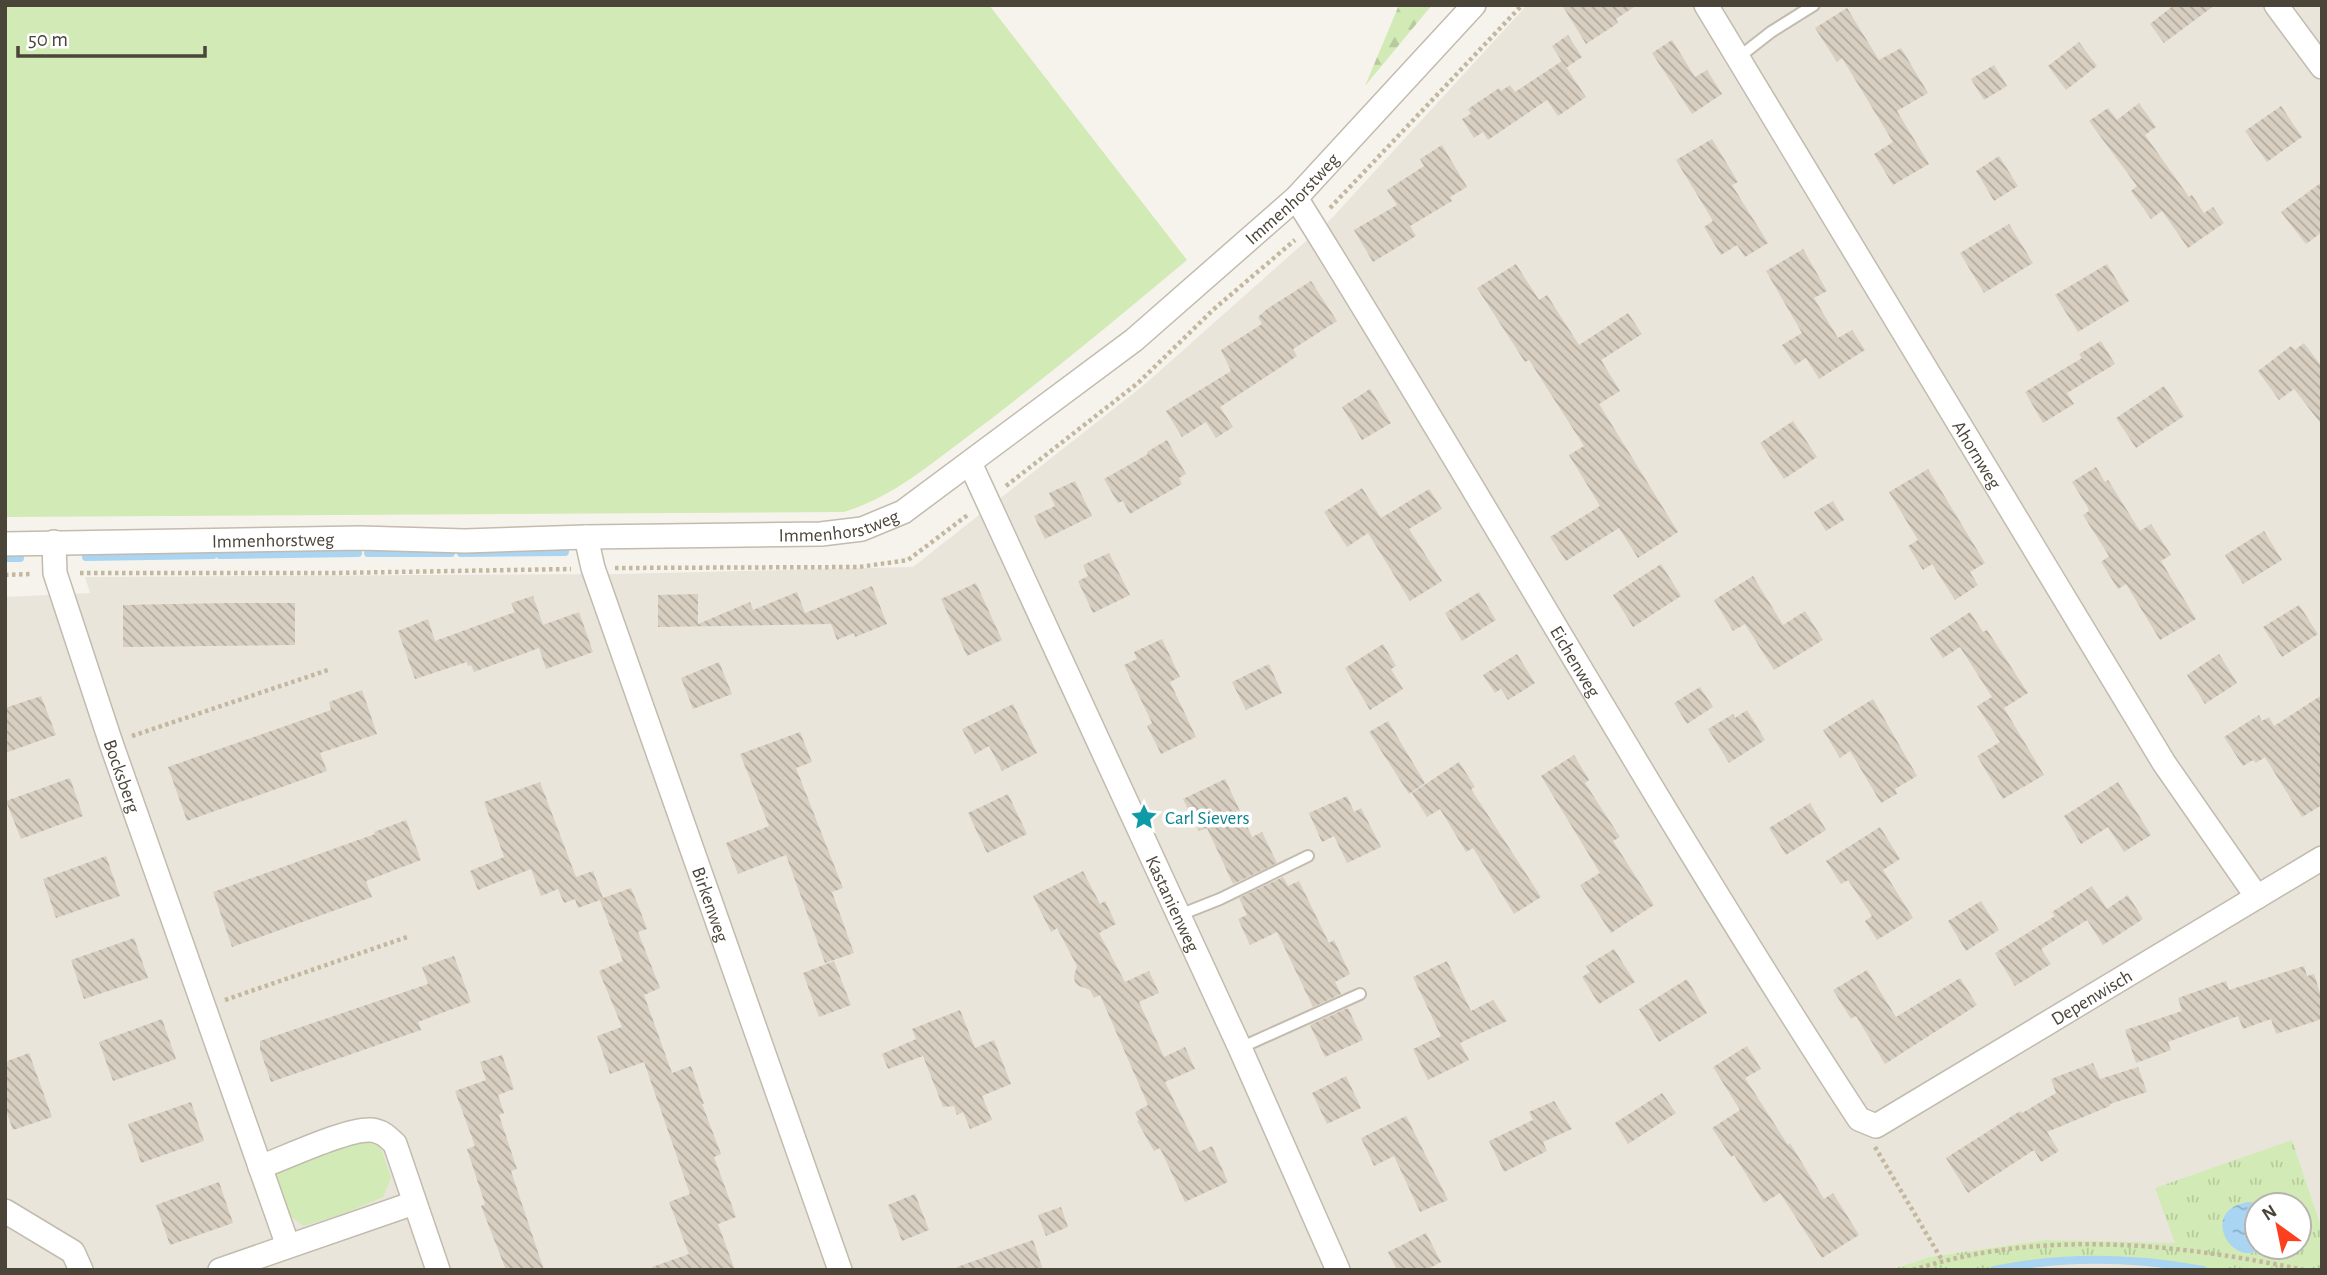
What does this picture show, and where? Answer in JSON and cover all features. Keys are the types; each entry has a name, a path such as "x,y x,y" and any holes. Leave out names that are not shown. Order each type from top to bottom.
{"street":[{"name":"Immenhorstweg","path":"5,544 360,538 466,541 821,534 862,529 903,512 1134,340 1296,198 1474,5"},
{"name":"Ahornweg","path":"1706,5 2164,763 2257,897"},
{"path":"2276,5 2318,53"},
{"name":"Eichenweg","path":"1296,198 1706,877 1858,1119"},
{"name":"Kastanienweg","path":"970,463 1240,1048 1338,1270"},
{"name":"Birkenweg","path":"586,537 593,568 840,1270"},
{"name":"Bocksberg","path":"54,542 55,573 111,743 288,1247"},
{"name":"Depenwisch","path":"1858,1119 1876,1126 2322,858"},
{"path":"260,1167 351,1132 372,1130 385,1134 395,1144 439,1270"},
{"path":"220,1270 414,1203"},
{"path":"5,1211 74,1252 80,1270"}],"lane":[{"path":"1739,58 1771,32 1814,5"},
{"path":"1177,916 1220,899 1308,856"},
{"path":"1240,1048 1360,994"}],"path":[{"path":"5,575 859,567 908,560 1138,383 1214,309 1313,225 1522,5"},
{"path":"111,743 331,669"},
{"path":"205,1008 410,936"},
{"path":"1858,1119 1942,1260"},
{"path":"1913,1270 1942,1260 2045,1244 2131,1245 2238,1256 2304,1270"}],"shaded area":[{"path":"1527,5 2322,5 2322,1229 2313,1202 2313,1191 2309,1191 2292,1140 2176,1244 2045,1240 1929,1257 1890,1270 5,1270 5,597 90,593 85,577 618,574 913,567 1144,385 1332,218"},
{"path":"2099,1259 2203,1270 1994,1270 2046,1261"}],"green space":[{"path":"5,5 989,5 1187,260 1051,372 923,470 878,498 844,512 5,517"},
{"path":"1399,5 1432,5 1365,86"},
{"path":"367,1138 381,1148 391,1178 383,1197 343,1214 304,1226 290,1216 273,1176 282,1167"},
{"path":"2292,1140 2309,1191 2243,1191 2243,1261 2313,1261 2313,1202 2322,1229 2322,1270 2203,1270 2099,1259 2046,1261 1994,1270 1890,1270 1929,1257 2045,1240 2175,1243 2155,1188"}],"water":[{"path":"2243,1204 2243,1252 2233,1247 2223,1230 2227,1212"}],"building":[{"path":"1562,5 1637,5 1616,19 1618,23 1586,44"},
{"path":"2174,5 2215,5 2164,43 2150,24"},
{"path":"1847,8 1879,60 1901,48 1928,93 1897,111 1929,164 1893,185 1874,154 1893,142 1842,58 1837,62 1815,28"},
{"path":"1568,35 1582,57 1566,68 1552,46"},
{"path":"1672,40 1695,77 1707,70 1722,94 1692,114 1652,53"},
{"path":"2079,42 2097,66 2066,90 2048,66"},
{"path":"1562,61 1586,97 1558,116 1547,100 1488,140 1483,132 1474,138 1462,119 1471,114 1468,109 1499,88 1501,91 1510,85 1515,92"},
{"path":"1994,65 2007,86 1984,100 1971,79"},
{"path":"2139,103 2156,127 2145,135 2189,197 2192,195 2204,213 2213,207 2224,223 2188,248 2162,211 2151,219 2131,191 2137,186 2089,121 2108,108 2117,120"},
{"path":"2281,106 2302,137 2267,162 2245,131"},
{"path":"1712,139 1738,182 1732,185 1768,243 1745,257 1737,245 1721,255 1704,227 1713,221 1676,160"},
{"path":"1442,145 1467,187 1450,197 1452,201 1410,226 1416,236 1373,262 1354,230 1397,205 1387,190 1424,166 1420,159"},
{"path":"1999,156 2018,186 1994,201 1976,171"},
{"path":"2322,182 2322,232 2306,244 2281,212"},
{"path":"2009,224 2033,263 1984,293 1960,253"},
{"path":"1803,249 1827,291 1814,298 1838,338 1852,330 1865,350 1819,379 1806,358 1795,365 1782,345 1802,333 1766,271"},
{"path":"1516,264 1539,300 1547,295 1579,345 1628,313 1642,334 1601,360 1620,391 1599,404 1678,532 1638,558 1619,528 1566,561 1550,537 1600,506 1569,455 1584,446 1529,360 1525,362 1477,288"},
{"path":"2107,264 2129,301 2078,332 2055,295"},
{"path":"1311,281 1337,321 1293,349 1297,356 1220,407 1233,427 1216,438 1206,422 1182,437 1166,411 1231,371 1221,350 1262,324 1258,317 1267,309"},
{"path":"2101,341 2115,364 2067,393 2074,404 2043,423 2025,392 2082,358 2079,354"},
{"path":"2304,343 2322,367 2322,425 2294,389 2279,400 2258,371 2291,346 2295,350"},
{"path":"2164,386 2184,416 2136,448 2116,418"},
{"path":"1370,389 1391,423 1362,440 1342,407"},
{"path":"1793,421 1817,457 1784,479 1760,443"},
{"path":"1167,440 1186,474 1179,478 1182,484 1130,514 1123,501 1118,503 1104,479"},
{"path":"2096,467 2105,482 2108,480 2140,531 2151,524 2171,555 2161,561 2196,619 2160,640 2126,584 2118,589 2101,562 2109,556 2083,515 2089,511 2072,482"},
{"path":"1928,469 1985,563 1970,572 1978,585 1955,600 1932,564 1923,570 1908,546 1918,540 1889,492"},
{"path":"1075,481 1092,516 1045,539 1034,516 1055,506 1049,493"},
{"path":"1362,488 1381,518 1429,489 1442,509 1409,529 1442,581 1410,601 1368,533 1347,547 1324,512"},
{"path":"1833,501 1844,520 1826,531 1814,512"},
{"path":"2264,531 2282,560 2243,584 2225,555"},
{"path":"1109,553 1130,595 1093,613 1078,581 1088,576 1083,565"},
{"path":"1661,564 1681,596 1633,627 1613,595"},
{"path":"1753,576 1783,625 1805,611 1823,640 1774,670 1745,624 1733,631 1714,600"},
{"path":"976,583 1002,640 967,656 941,599"},
{"path":"872,586 887,624 855,637 854,633 837,640 831,624 658,627 658,595 698,594 698,624 750,602 753,610 797,592 805,613"},
{"path":"1479,592 1496,620 1462,641 1445,613"},
{"path":"533,596 543,625 579,612 593,652 546,669 539,648 474,672 467,662 415,679 398,631 428,619 435,641 515,612 511,603"},
{"path":"295,603 295,645 123,647 123,605"},
{"path":"2299,605 2318,634 2282,657 2263,627"},
{"path":"1970,612 1983,632 1987,630 2028,693 2004,708 2044,775 2003,799 1977,756 2000,742 1977,706 1992,697 1960,647 1943,658 1930,638"},
{"path":"1162,639 1180,677 1170,682 1196,737 1161,754 1147,726 1152,723 1124,665 1137,659 1134,652"},
{"path":"1383,644 1396,666 1391,669 1403,689 1370,710 1345,668"},
{"path":"1517,654 1535,683 1508,700 1501,689 1495,693 1483,675"},
{"path":"2219,654 2237,683 2205,704 2187,675"},
{"path":"719,662 732,694 693,709 681,678"},
{"path":"1269,664 1282,693 1246,710 1232,682"},
{"path":"1700,687 1713,707 1687,724 1674,703"},
{"path":"362,690 377,734 320,753 327,771 187,821 168,767 331,710 329,702"},
{"path":"2322,695 2322,805 2302,817 2265,757 2256,763 2253,760 2243,766 2224,737 2259,715 2262,721 2269,717 2274,726"},
{"path":"41,696 56,735 5,753 5,708"},
{"path":"1873,699 1917,776 1895,789 1897,794 1881,803 1850,751 1840,758 1823,730"},
{"path":"1013,704 1037,753 1002,771 989,746 975,754 962,729"},
{"path":"1747,710 1765,740 1729,763 1708,729 1733,714 1735,718"},
{"path":"1388,721 1425,783 1409,794 1369,732"},
{"path":"800,732 812,762 796,768 843,888 832,892 854,953 825,963 786,855 738,874 726,843 769,826 740,754"},
{"path":"1574,755 1589,780 1585,783 1620,837 1613,841 1654,905 1611,933 1580,885 1600,873 1541,776"},
{"path":"1459,762 1475,787 1471,789 1541,897 1514,914 1473,848 1466,852 1440,809 1427,817 1412,793"},
{"path":"70,778 83,816 21,839 6,801"},
{"path":"1225,779 1252,837 1262,832 1277,863 1233,884 1207,828 1199,831 1183,799"},
{"path":"540,782 576,877 593,871 603,898 631,888 638,905 647,929 638,932 660,988 644,995 672,1073 691,1066 721,1154 714,1157 736,1217 718,1224 735,1270 652,1270 652,1267 689,1254 669,1202 690,1194 644,1062 610,1074 597,1036 622,1027 599,971 623,961 600,900 578,908 575,899 564,903 558,889 541,896 531,869 478,890 470,871 504,857 484,802"},
{"path":"2118,782 2151,835 2124,852 2108,827 2081,844 2064,816"},
{"path":"1008,794 1027,834 987,853 968,813"},
{"path":"1347,796 1354,812 1361,808 1381,847 1347,863 1334,836 1322,842 1309,813"},
{"path":"1810,803 1826,830 1786,855 1769,828"},
{"path":"406,820 421,860 366,881 372,897 232,947 213,892 375,834 374,832"},
{"path":"1880,827 1900,859 1883,870 1913,918 1877,940 1865,921 1872,916 1848,880 1841,884 1826,861"},
{"path":"106,856 120,896 56,918 43,879"},
{"path":"1083,871 1100,904 1105,901 1116,924 1099,933 1125,982 1149,971 1159,993 1139,1002 1164,1057 1185,1047 1195,1069 1165,1082 1199,1152 1212,1146 1228,1182 1185,1202 1160,1148 1154,1151 1137,1121 1139,1120 1135,1112 1148,1105 1100,995 1094,998 1090,990 1075,982 1077,966 1057,928 1051,932 1033,896"},
{"path":"1283,877 1288,886 1299,881 1329,943 1334,940 1350,974 1335,982 1341,994 1313,1007 1277,932 1250,945 1238,919 1247,915 1239,898"},
{"path":"2092,886 2107,909 2128,895 2143,919 2103,945 2087,920 2041,949 2051,964 2015,986 1995,953 2055,916 2052,912"},
{"path":"1981,901 1999,930 1966,951 1948,921"},
{"path":"134,938 148,978 84,999 71,960"},
{"path":"1614,949 1635,982 1599,1004 1582,977 1590,972 1586,966"},
{"path":"454,956 471,1002 418,1022 421,1030 271,1082 260,1050 260,1041 428,984 422,967"},
{"path":"834,961 851,1005 819,1017 803,973"},
{"path":"1447,961 1471,1011 1493,1000 1507,1021 1460,1043 1469,1060 1428,1080 1413,1049 1441,1036 1413,977"},
{"path":"2304,966 2307,976 2314,974 2322,999 2322,1019 2276,1034 2271,1019 2243,1029 2238,1016 2168,1042 2171,1050 2136,1063 2125,1030 2182,1011 2178,998 2226,981 2229,990"},
{"path":"1867,970 1896,1017 1960,978 1977,1005 1885,1064 1856,1016 1851,1019 1833,990"},
{"path":"1687,979 1707,1013 1659,1042 1639,1009"},
{"path":"1348,1008 1363,1040 1325,1057 1310,1025"},
{"path":"960,1010 975,1048 994,1040 1011,1084 982,1096 992,1120 970,1129 963,1112 957,1115 954,1106 943,1107 923,1056 888,1069 882,1054 916,1039 912,1029"},
{"path":"162,1019 176,1059 113,1081 99,1042"},
{"path":"1747,1046 1761,1069 1745,1078 1788,1145 1790,1143 1824,1199 1833,1193 1859,1235 1822,1258 1780,1193 1764,1203 1734,1155 1731,1157 1712,1128 1740,1110 1713,1067"},
{"path":"29,1053 52,1117 13,1130 5,1108 5,1062"},
{"path":"502,1055 514,1089 498,1095 504,1113 499,1115 517,1169 511,1171 544,1270 506,1270 481,1206 485,1204 467,1149 475,1146 455,1091 486,1080 480,1062"},
{"path":"2093,1063 2100,1079 2138,1067 2147,1092 2110,1104 2047,1132 2059,1151 2041,1162 2034,1150 1968,1193 1946,1158 2020,1111 2022,1113 2056,1093 2051,1079"},
{"path":"1346,1076 1361,1108 1327,1124 1312,1093"},
{"path":"1662,1093 1676,1113 1628,1144 1615,1123"},
{"path":"1554,1101 1572,1129 1543,1142 1547,1151 1504,1172 1489,1141 1533,1120 1529,1112"},
{"path":"191,1102 204,1141 141,1163 128,1124"},
{"path":"1406,1116 1448,1200 1420,1212 1394,1156 1374,1166 1361,1138"},
{"path":"219,1182 233,1223 170,1245 156,1205"},
{"path":"915,1194 929,1230 902,1241 888,1205"},
{"path":"1061,1207 1068,1227 1046,1236 1038,1215"},
{"path":"1426,1233 1441,1262 1426,1270 1397,1270 1388,1252"},
{"path":"1033,1240 1043,1270 957,1270 957,1267"}],"waterway":[{"path":"461,553 565,552"},
{"path":"220,555 358,553"},
{"path":"368,553 451,553"},
{"path":"86,557 213,555"},
{"path":"5,558 20,558"},
{"path":"1994,1270 2072,1260 2151,1263 2203,1270"}],"place":[{"name":"Carl Sievers","path":"1144,817"}]}
